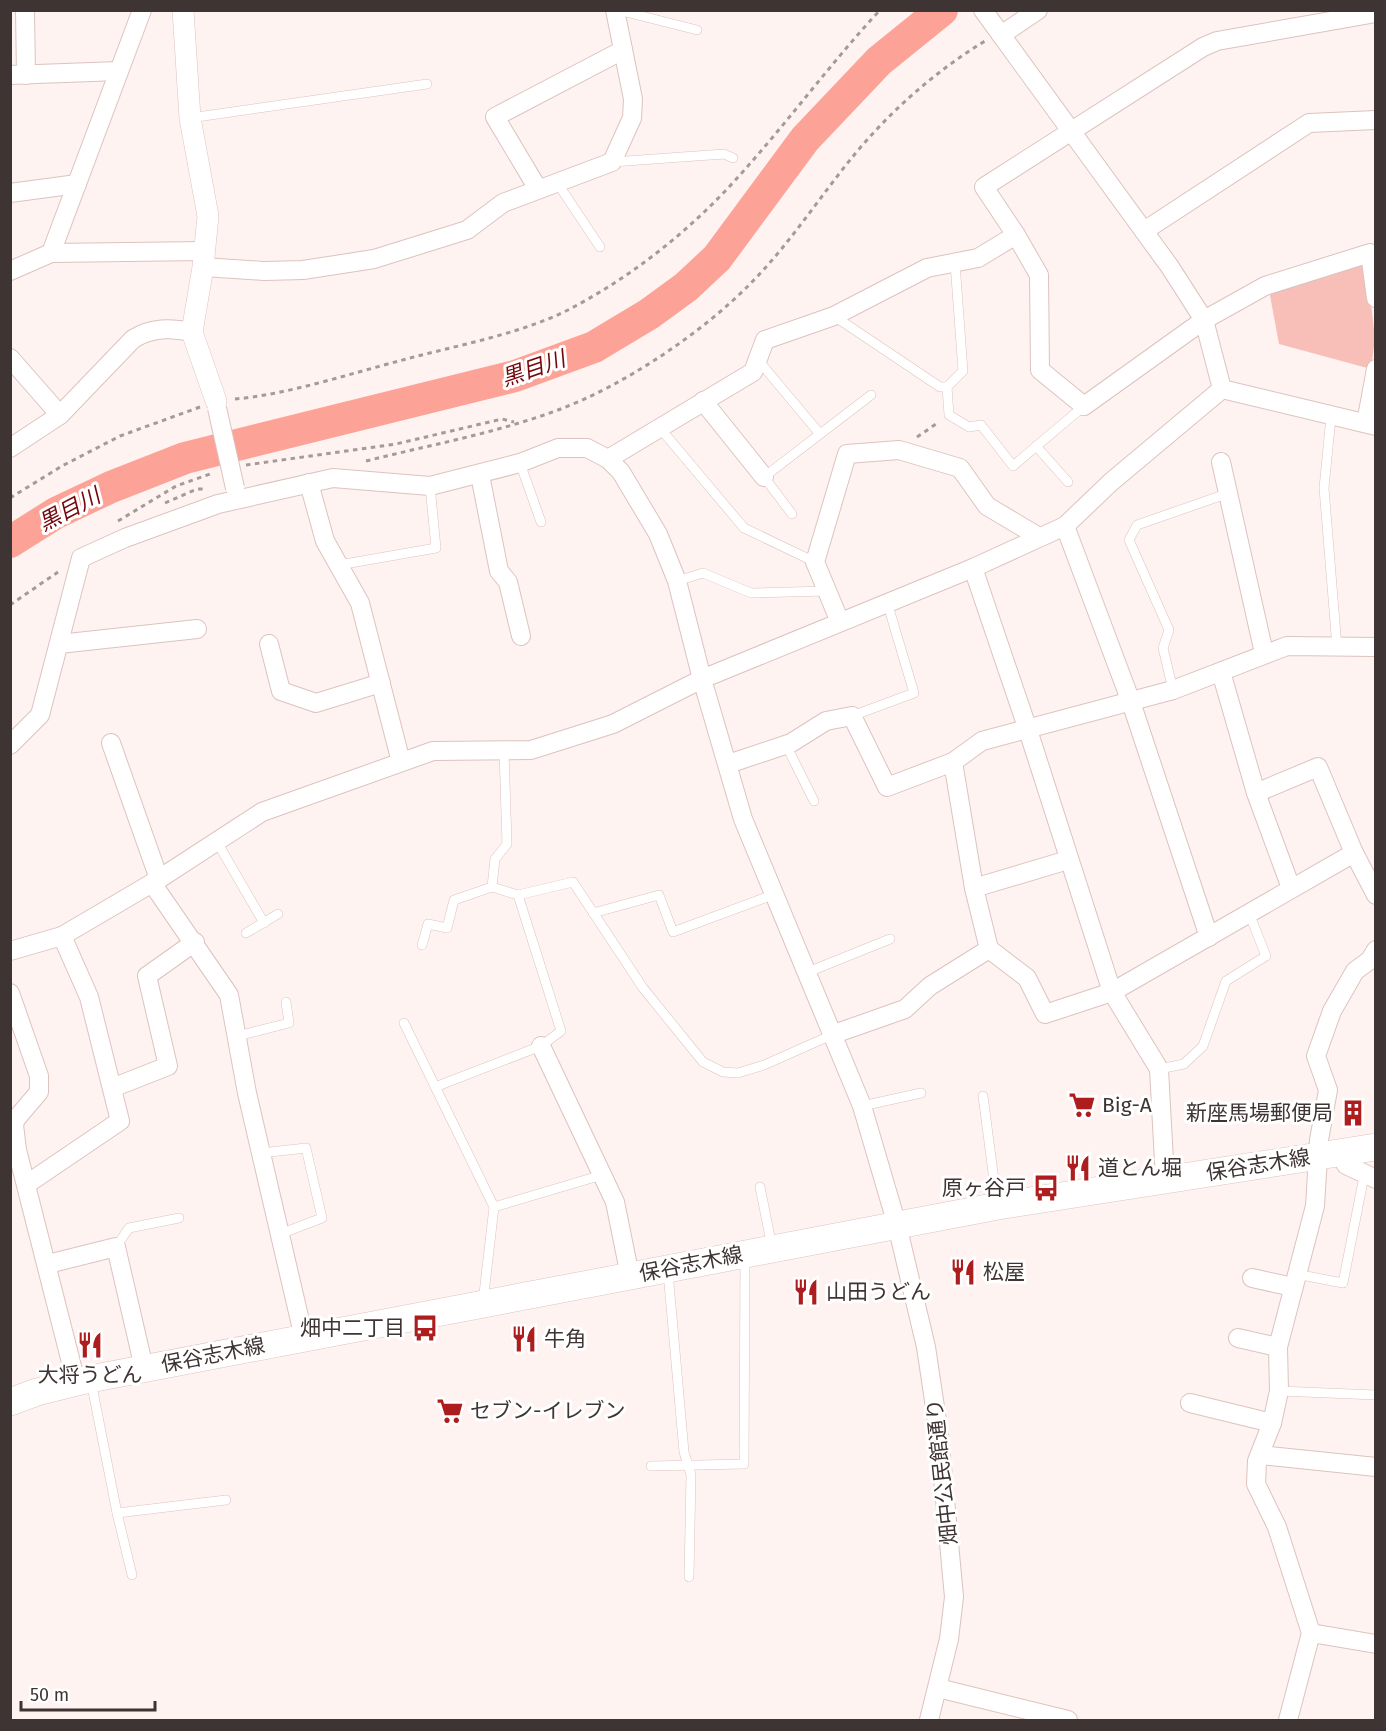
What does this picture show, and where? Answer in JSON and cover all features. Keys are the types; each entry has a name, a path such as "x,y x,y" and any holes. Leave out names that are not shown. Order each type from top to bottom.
{"main road":[{"name":"保谷志木線","path":"10,1402 83,1380 998,1206 1376,1147"}],"street":[{"path":"25,10 18,75 119,71"},
{"path":"51,253 142,10"},
{"path":"183,10 190,118 207,216 204,259 192,332 217,405 237,494"},
{"path":"10,271 51,253 204,259 264,272 303,270 374,259 467,230 503,203 612,162 632,118 633,99 616,10"},
{"path":"983,10 1144,231 1204,320 1222,389"},
{"path":"998,32 1038,10"},
{"path":"1376,13 1210,44 984,187 1039,275 1040,369 1084,406 1204,320 1265,286 1373,250 1376,298"},
{"path":"538,189 495,117 623,50"},
{"path":"1144,231 1309,123 1376,120"},
{"path":"10,193 77,184"},
{"path":"10,745 40,715 81,558 125,538 218,504 237,494 333,478 429,486 520,464 558,448 587,448 608,459 659,426 753,372 765,340 834,316 927,268 978,258 1016,235"},
{"path":"10,448 60,414 133,339 143,332 170,328 192,332"},
{"path":"10,358 60,414"},
{"path":"1222,389 1331,417 1371,424 1376,369"},
{"path":"10,951 62,936 155,881 262,812 433,751 531,750 613,724 702,679 973,568 1065,526 1111,482 1222,389"},
{"path":"703,401 764,477"},
{"path":"840,622 814,562 847,454 899,450 917,453 960,468 987,507 1039,537"},
{"name":"畑中公民館通り","path":"608,459 636,494 658,534 677,581 702,679 743,819 862,1106 897,1225 926,1347 950,1534 954,1597 949,1639 929,1720"},
{"path":"1221,462 1264,653"},
{"path":"480,475 499,571 508,582 520,636"},
{"path":"309,483 325,541 360,603 401,762"},
{"path":"1065,526 1131,702 1209,937"},
{"path":"973,568 1112,992 1158,1069 1165,1180"},
{"path":"59,644 197,629"},
{"path":"269,644 281,691 316,703 381,683"},
{"path":"728,764 786,745 826,721 852,716 887,787 953,762 982,741 1027,727 1173,690 1287,646 1376,647"},
{"path":"1221,672 1256,793 1290,888"},
{"path":"111,743 155,881 229,994 261,1153 304,1338"},
{"path":"953,762 974,888 989,949 1027,978 1045,1014 1112,992 1354,853"},
{"path":"1256,793 1318,767 1354,853 1376,895"},
{"path":"974,888 1068,860"},
{"path":"27,1184 120,1120 88,997 62,936"},
{"path":"112,1088 168,1066 147,976 195,942"},
{"path":"834,1034 905,1009 930,986 989,949"},
{"path":"1288,1720 1311,1633 1277,1527 1256,1484 1260,1455 1272,1423 1279,1391 1278,1347 1328,1154 1328,1090 1316,1056 1332,1011 1355,971 1370,960 1376,950"},
{"path":"10,993 39,1076 39,1092 13,1114 14,1152 27,1184 83,1380"},
{"path":"541,1046 615,1202 630,1276"},
{"path":"1328,1154 1370,1178"},
{"path":"48,1264 116,1247 144,1368"},
{"path":"1252,1278 1295,1281"},
{"path":"1238,1338 1278,1347"},
{"path":"1190,1403 1272,1423"},
{"path":"1260,1455 1376,1467"},
{"path":"1311,1633 1376,1644"},
{"path":"938,1688 1068,1720"}],"lane":[{"path":"616,10 697,30"},
{"path":"190,118 427,84"},
{"path":"612,162 724,154 733,158"},
{"path":"558,183 600,247"},
{"path":"834,316 940,387 947,387 963,371 955,263"},
{"path":"758,360 820,434"},
{"path":"947,387 949,416 969,427 981,425 1013,466 1084,406"},
{"path":"792,514 764,477 872,395"},
{"path":"1331,417 1324,488 1337,647"},
{"path":"659,426 744,528 814,562"},
{"path":"1036,446 1068,482"},
{"path":"520,464 541,522"},
{"path":"339,565 436,548 429,486"},
{"path":"1173,690 1163,648 1169,630 1129,540 1137,525 1228,493"},
{"path":"677,581 703,573 750,592 827,591"},
{"path":"852,716 914,693 887,602"},
{"path":"786,745 814,801"},
{"path":"492,887 495,859 507,844 504,751"},
{"path":"217,842 264,922"},
{"path":"422,945 428,924 447,928 454,900 492,887 518,895 573,882 643,988 703,1062 723,1072 738,1073 764,1065 834,1034"},
{"path":"593,913 659,895 673,932 775,894"},
{"path":"435,1087 541,1046 561,1031 518,895"},
{"path":"1158,1069 1184,1064 1203,1046 1226,981 1266,956 1249,913"},
{"path":"246,933 278,914"},
{"path":"808,972 890,939"},
{"path":"237,1036 289,1023 286,1002"},
{"path":"404,1023 494,1207 483,1304"},
{"path":"862,1106 921,1093"},
{"path":"984,1096 998,1206"},
{"path":"261,1153 306,1148 322,1218 280,1234"},
{"path":"494,1207 602,1175"},
{"path":"1295,1281 1343,1283 1370,1178"},
{"path":"760,1187 772,1249"},
{"path":"116,1247 129,1228 179,1218"},
{"path":"651,1466 744,1464 746,1254"},
{"path":"668,1269 684,1452 691,1475 689,1577"},
{"path":"83,1380 132,1575"},
{"path":"1279,1391 1376,1395"},
{"path":"117,1513 226,1500"}],"path":[{"path":"10,498 62,466 120,436 217,405 500,334 562,312 621,279 670,242 738,177 848,44 880,10"},
{"path":"333,478 349,466 558,410 601,390 671,348 715,315 752,282 851,158 899,109 946,66 998,32"},
{"path":"899,450 949,416"},
{"path":"243,465 396,444 502,419 516,423"},
{"path":"134,518 117,522 176,486 220,471"},
{"path":"161,505 202,488 210,491 218,504"},
{"path":"10,605 81,558"}],"shaded area":[{"path":"1366,258 1375,339 1371,369 1279,344 1269,290"}],"waterway":[{"name":"黒目川","path":"10,542 56,513 111,487 185,458 515,376 594,347 649,314 686,287 717,258 805,139 879,61 942,10"}],"place":[{"name":"Big-A","path":"1082,1105"},
{"name":"新座馬場郵便局","path":"1353,1113"},
{"name":"道とん堀","path":"1078,1168"},
{"name":"原ヶ谷戸","path":"1046,1188"},
{"name":"松屋","path":"963,1272"},
{"name":"山田うどん","path":"806,1292"},
{"name":"畑中二丁目","path":"425,1328"},
{"name":"牛角","path":"524,1339"},
{"name":"大将うどん","path":"90,1345"},
{"name":"セブン-イレブン","path":"450,1411"}]}
